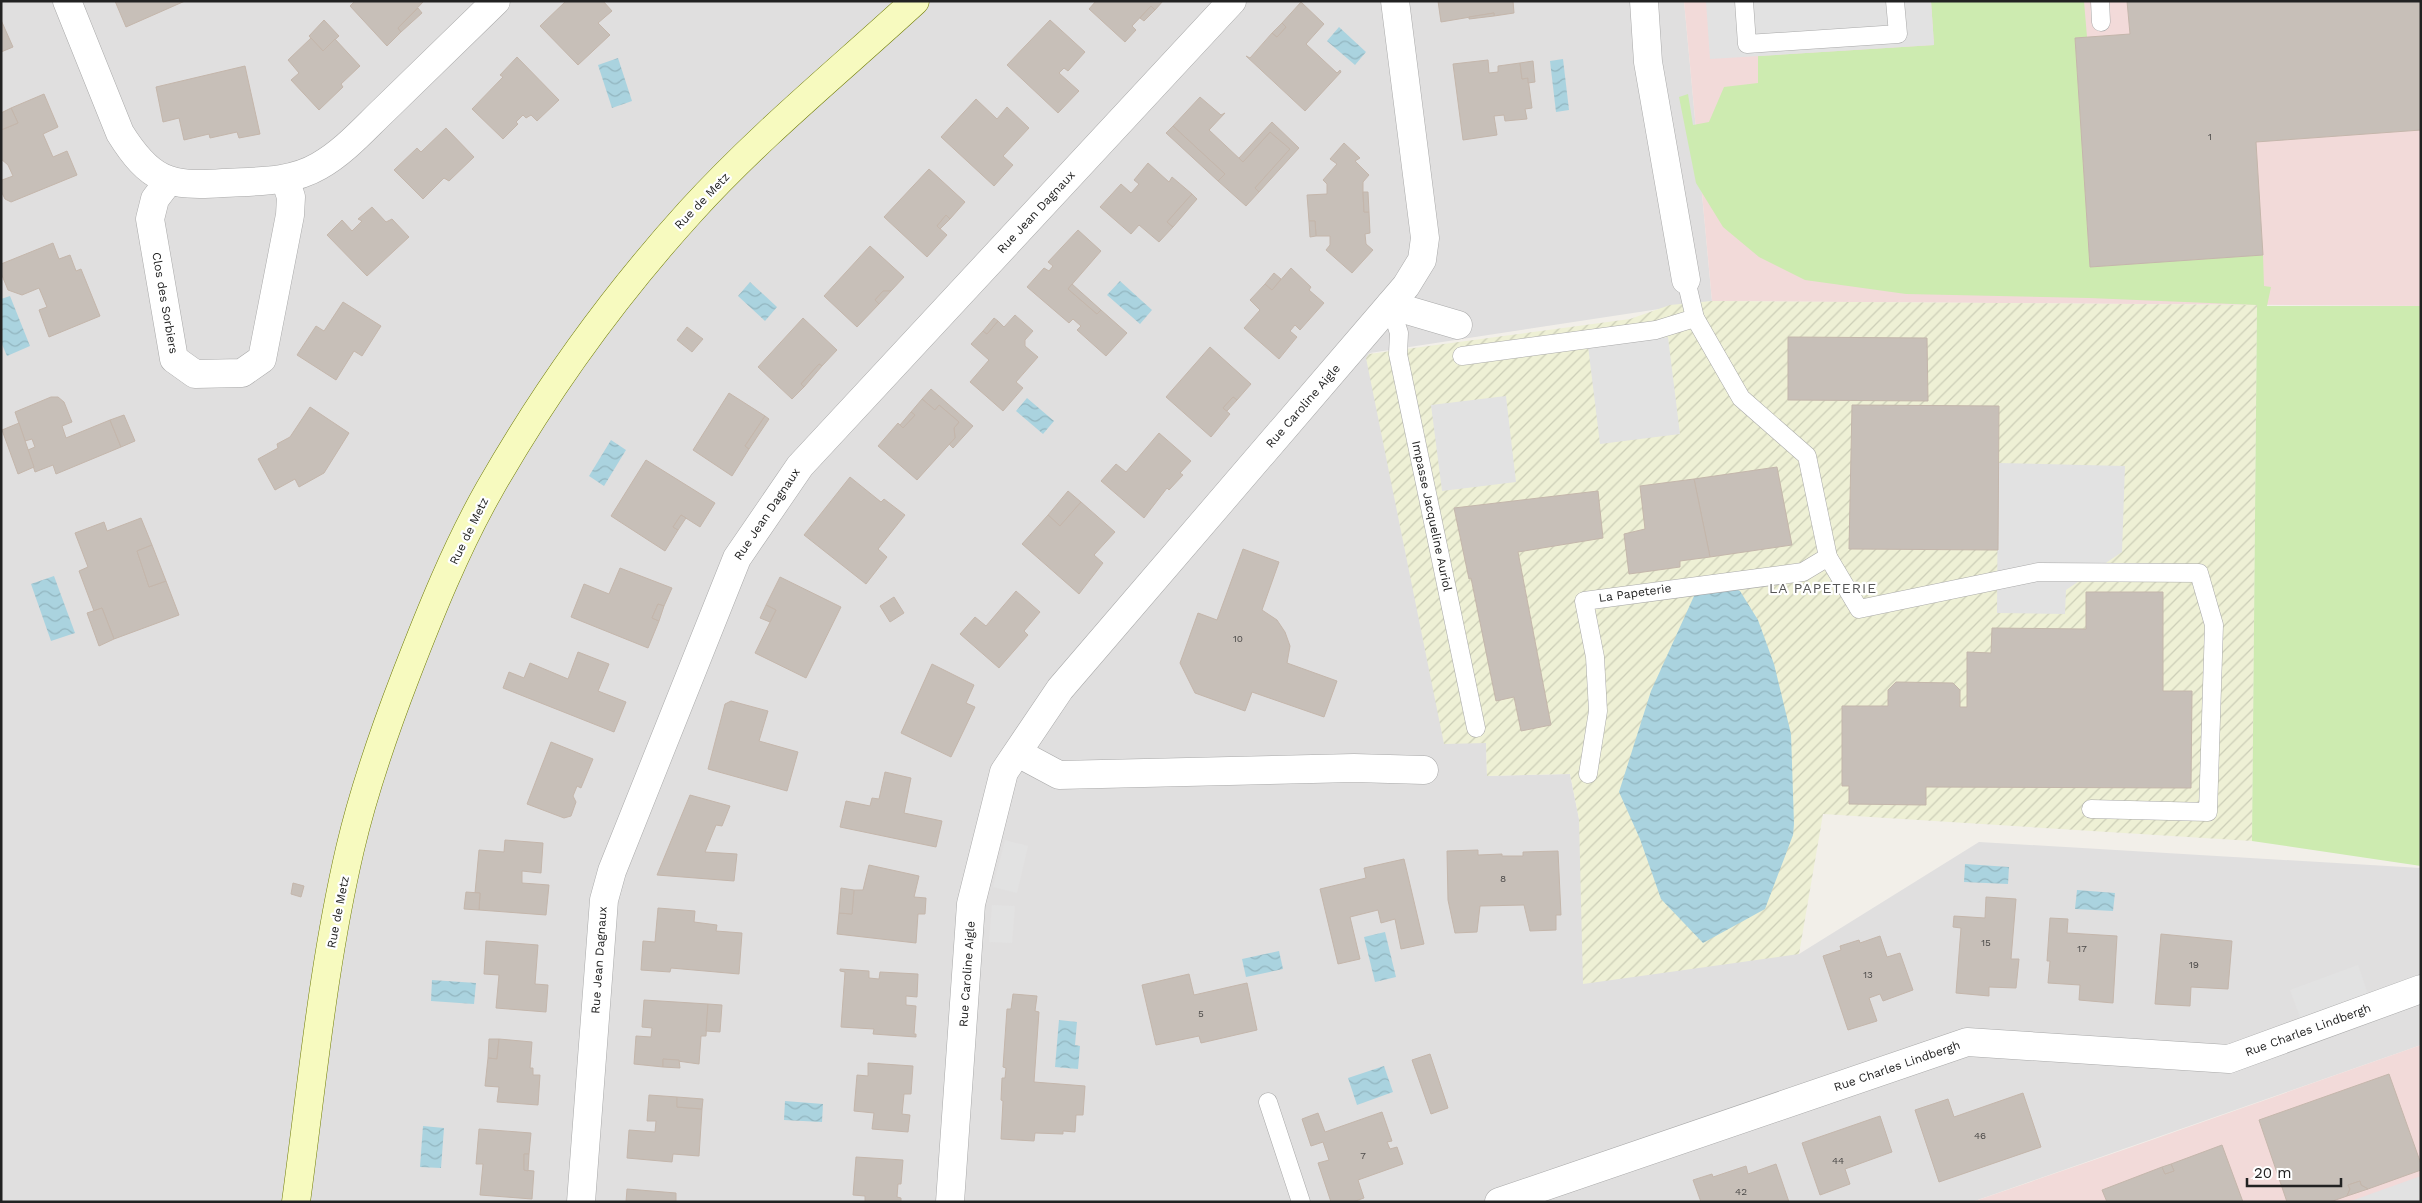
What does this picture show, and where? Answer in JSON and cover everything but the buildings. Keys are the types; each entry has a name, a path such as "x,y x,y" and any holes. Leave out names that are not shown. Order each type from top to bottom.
{"main road":[{"name":"Rue de Metz","path":"296,1202 330,948 351,847 380,743 417,647 458,552 488,493 582,344 653,254 753,149 915,1"}],"street":[{"path":"66,1 120,133 133,153 148,169 168,182 190,186 285,179 319,167 349,144 496,1"},
{"name":"Rue Jean Dagnaux","path":"580,1202 604,900 612,871 737,558 800,466 1232,1"},
{"name":"Rue Caroline Aigle","path":"950,1202 972,904 1004,772 1060,690 1406,286 1422,260 1425,238 1394,1"},
{"path":"1644,1 1648,62 1686,280"},
{"name":"Clos des Sorbiers","path":"168,182 155,199 150,219 174,359 195,374 242,373 262,359 290,215 291,197 285,179"},
{"path":"1390,305 1458,324"},
{"path":"1018,754 1059,775 1354,768 1424,770"},
{"name":"Rue Charles Lindbergh","path":"1499,1202 1967,1042 2229,1059 2421,989"}],"lane":[{"path":"1744,1 1747,44 1898,34 1895,1"},
{"path":"2100,1 2101,22"},
{"path":"1686,280 1696,318 1741,398 1807,456 1828,557 1859,609 2038,572 2199,573 2214,625 2208,812 2092,809"},
{"name":"Impasse Jacqueline Auriol","path":"1390,305 1398,333 1398,354 1476,728"},
{"path":"1462,356 1656,330 1696,318"},
{"name":"La Papeterie","path":"1588,774 1598,711 1595,657 1584,601 1692,585 1803,572 1828,557"},
{"path":"1268,1102 1301,1202"}],"shaded area":[{"path":"1,1 1684,1 1712,301 1370,353 1366,358 1486,743 1487,776 1570,774 1579,819 1799,954 1979,842 2421,868 2421,1045 1972,1202 1,1202"},
{"path":"1684,1 2421,1 2421,306 1712,301"},
{"path":"1706,1 1931,1 1934,45 1710,59"},
{"path":"1668,337 1680,434 1600,444 1588,346"},
{"path":"1506,396 1516,482 1442,491 1431,405"},
{"path":"1998,463 2125,466 2122,552 2066,590 2065,614 1997,613"},
{"path":"1005,840 1028,846 1017,893 993,887"},
{"path":"992,905 1015,906 1012,943 989,942"},
{"path":"2358,965 2372,1006 2305,1031 2290,990"},
{"path":"2421,1045 2421,1202 1972,1202 2126,1149"},
{"path":"2421,1176 2421,1202 2348,1202"}],"green space":[{"path":"1931,1 2084,1 2087,37 2075,38 2090,267 2263,255 2264,286 2271,287 2267,306 2421,306 2421,866 2252,841 2257,305 2089,298 1906,294 1805,280 1759,257 1723,227 1696,183 1679,97 1688,94 1693,125 1709,122 1724,87 1758,83 1758,56 1934,45"},
{"path":"1712,301 2257,305 2252,841 1823,814 1799,954 1583,984 1579,819 1570,774 1487,776 1486,743 1444,744 1366,358 1369,354 1630,319 1670,305"}],"water":[{"path":"1339,27 1366,52 1355,65 1327,41"},
{"path":"618,58 632,101 612,108 598,65"},
{"path":"1563,59 1569,110 1556,112 1550,61"},
{"path":"1120,281 1152,310 1140,324 1107,295"},
{"path":"750,282 777,307 765,321 738,296"},
{"path":"10,296 30,346 7,356 1,342 1,299"},
{"path":"1027,398 1054,421 1043,434 1016,411"},
{"path":"611,440 626,450 604,486 589,476"},
{"path":"54,576 75,633 51,641 31,584"},
{"path":"1709,578 1714,578 1740,591 1758,620 1774,664 1791,734 1794,824 1793,835 1765,909 1703,943 1661,899 1640,839 1619,792 1651,691 1694,596"},
{"path":"1965,864 2009,867 2008,884 1964,882"},
{"path":"2077,890 2115,893 2113,911 2075,909"},
{"path":"1385,932 1396,977 1375,982 1364,937"},
{"path":"1279,951 1283,969 1246,977 1242,959"},
{"path":"432,980 476,983 474,1004 431,1001"},
{"path":"1059,1020 1077,1022 1075,1045 1080,1046 1078,1069 1055,1067"},
{"path":"1384,1066 1393,1092 1357,1105 1348,1078"},
{"path":"785,1101 823,1104 822,1122 784,1120"},
{"path":"423,1126 444,1128 441,1168 420,1167"}],"district":[{"name":"LA PAPETERIE","path":"1823,588"}]}
